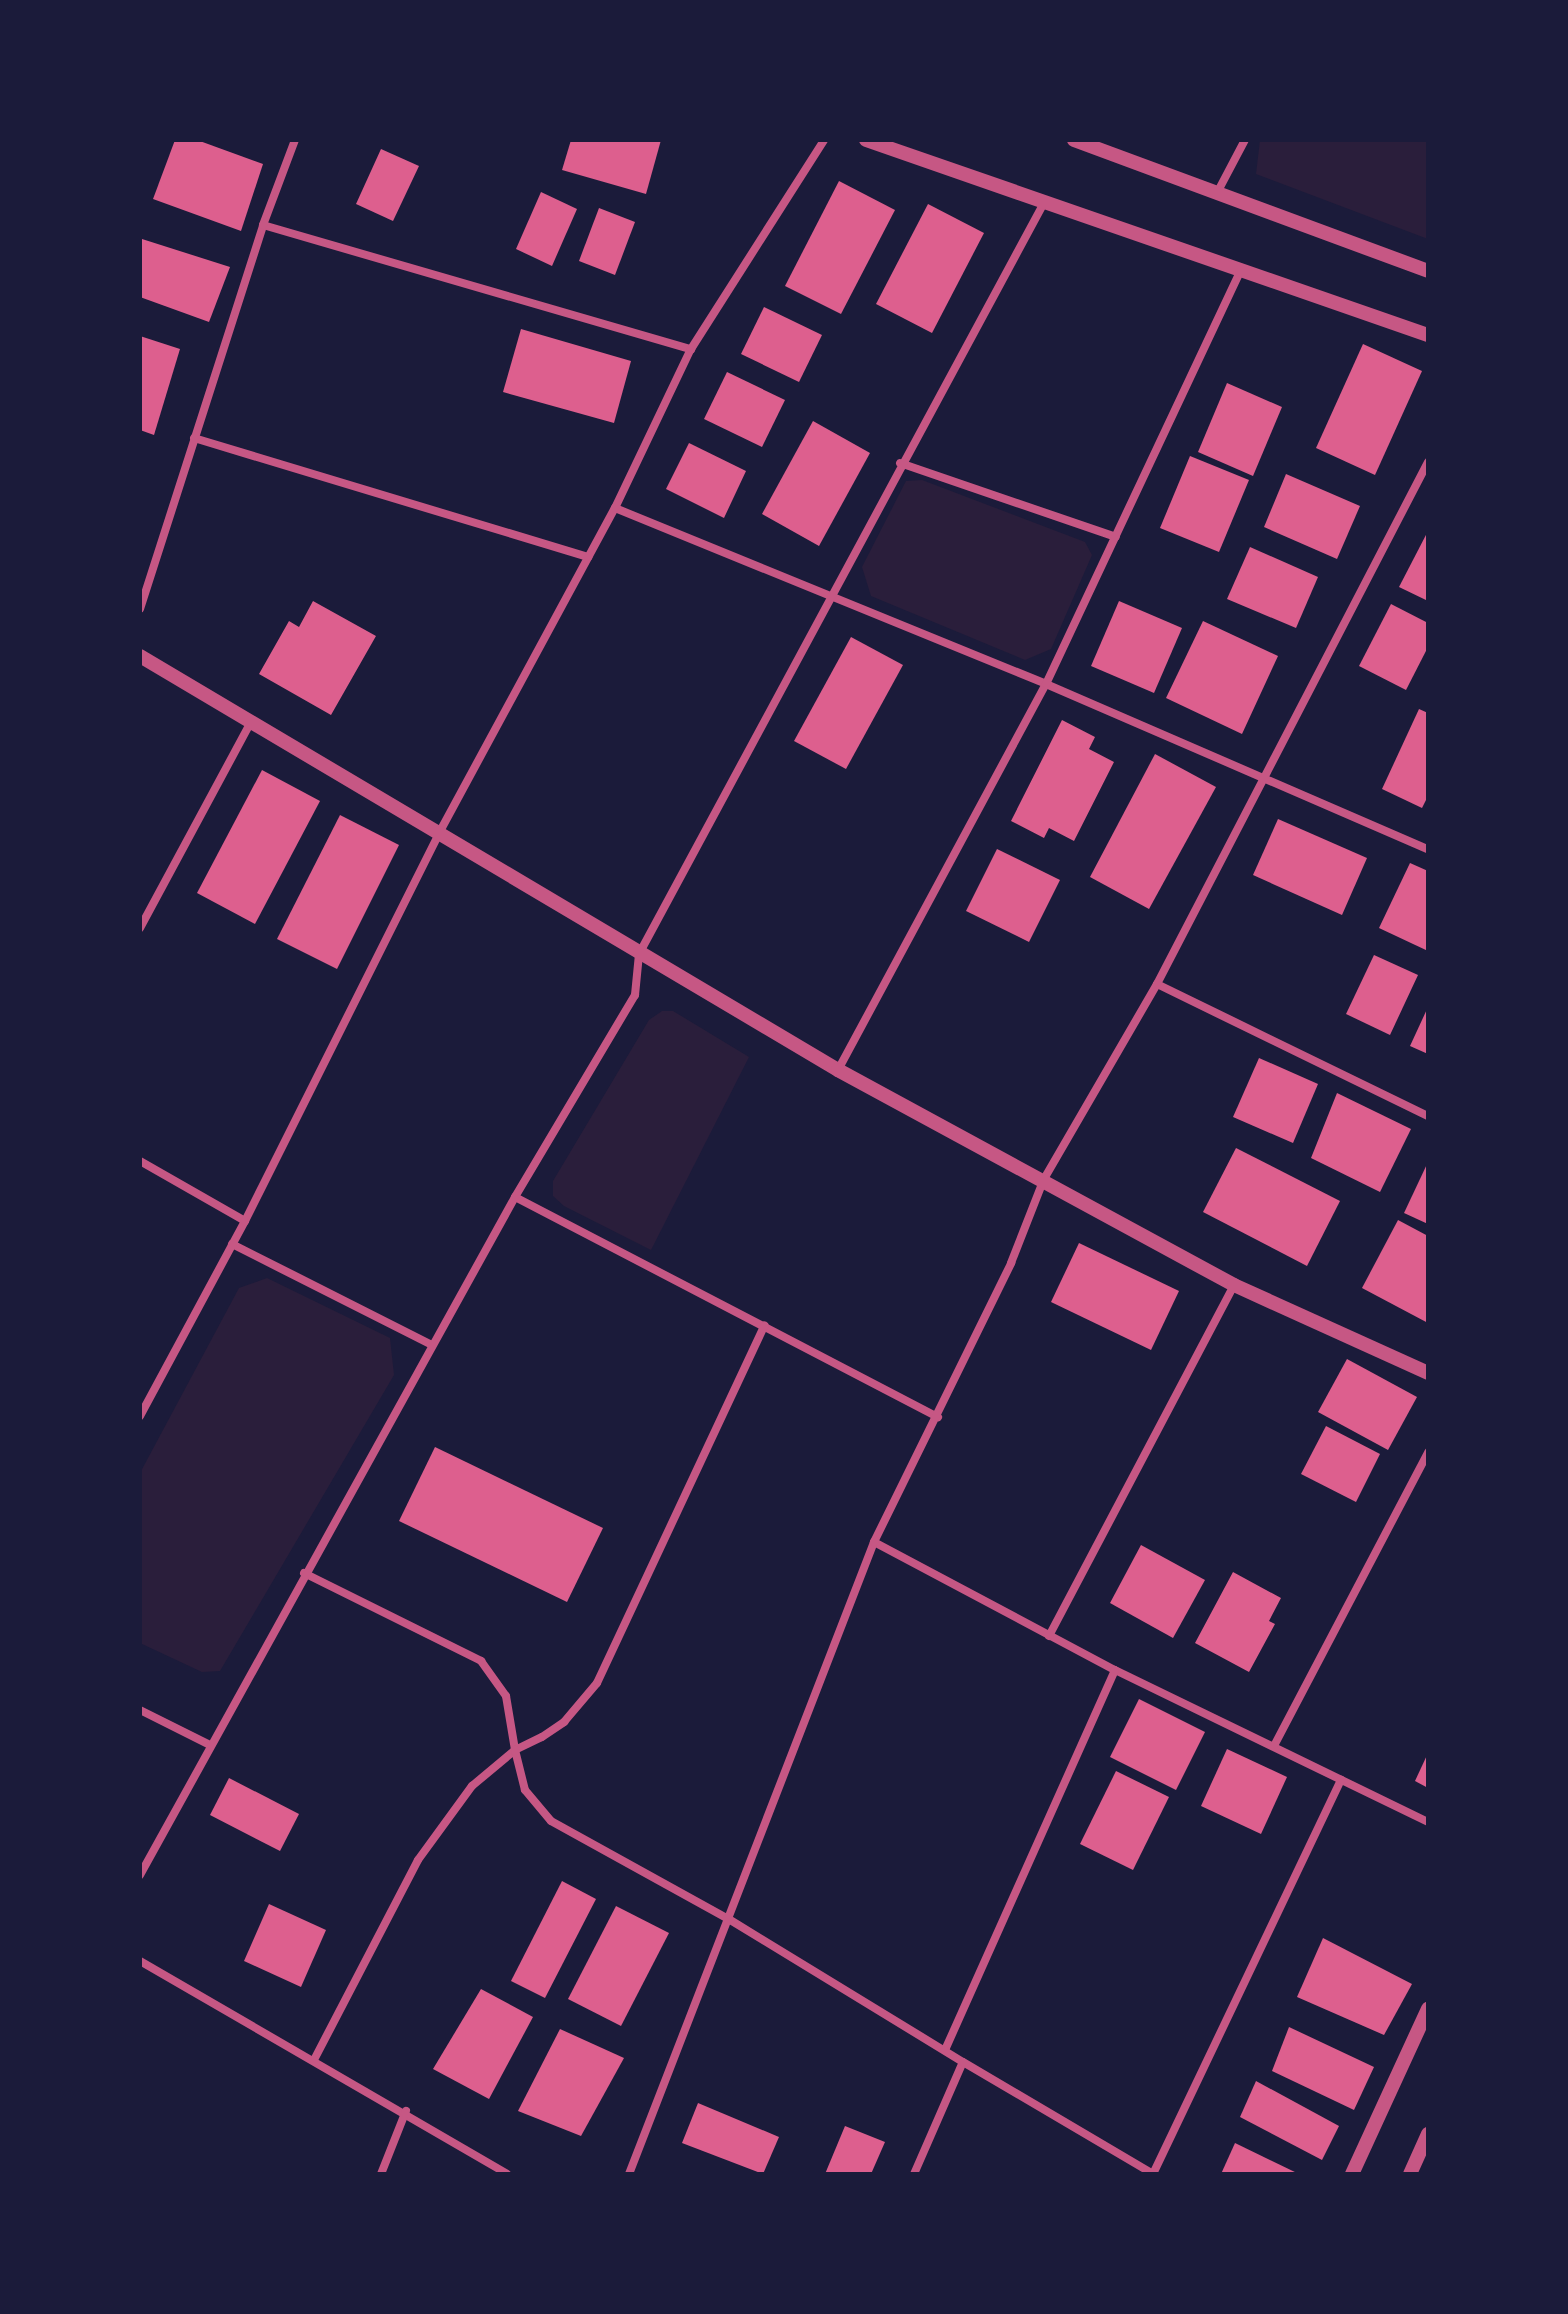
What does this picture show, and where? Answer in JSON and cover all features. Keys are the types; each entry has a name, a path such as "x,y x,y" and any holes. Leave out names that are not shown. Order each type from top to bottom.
{"street":[{"path":"140,609 263,225 295,140"},
{"path":"140,1416 245,1221 438,835 615,508 691,349 824,140"},
{"path":"866,140 1428,335"},
{"path":"1074,140 1428,271"},
{"path":"1217,193 1245,140"},
{"path":"140,1875 304,1573 515,1197 635,995 639,954 829,594 1045,201"},
{"path":"263,225 691,349"},
{"path":"838,1070 1046,684 1241,269"},
{"path":"194,438 588,557"},
{"path":"629,2174 874,1542 938,1417 1044,1179 1157,984 1260,780 1428,462"},
{"path":"900,463 1116,537"},
{"path":"615,508 1046,684 1260,780 1428,849"},
{"path":"140,656 838,1070 1044,1179 1234,1285 1428,1373"},
{"path":"140,928 251,722"},
{"path":"1157,984 1428,1116"},
{"path":"140,1161 245,1221"},
{"path":"515,1197 938,1417"},
{"path":"232,1244 432,1345"},
{"path":"1049,1636 1234,1285"},
{"path":"315,2058 418,1860 472,1786 515,1750 564,1722 597,1683 765,1325"},
{"path":"1275,1744 1428,1452"},
{"path":"874,1542 1115,1670 1275,1744 1428,1822"},
{"path":"304,1573 481,1661 506,1696 525,1790 551,1821 727,1918 1153,2174 1341,1780"},
{"path":"945,2050 1115,1670"},
{"path":"140,1710 210,1745"},
{"path":"140,1961 315,2058 507,2174"},
{"path":"1352,2174 1428,2009"},
{"path":"914,2174 963,2062"},
{"path":"381,2174 406,2111"},
{"path":"1410,2174 1428,2134"}],"shaded area":[{"path":"1260,140 1428,140 1428,239 1256,174"},
{"path":"922,480 1085,542 1092,555 1051,649 1025,660 871,596 862,567 906,481"},
{"path":"662,1011 673,1011 749,1057 651,1250 564,1206 553,1196 553,1181 649,1020"},
{"path":"267,1278 390,1338 394,1375 220,1671 202,1672 140,1643 140,1473 239,1288"}],"building":[{"path":"175,140 197,140 263,164 241,231 153,199"},
{"path":"571,140 661,140 646,194 562,170"},
{"path":"381,149 419,166 393,221 356,204"},
{"path":"839,181 895,210 841,314 785,286"},
{"path":"541,192 577,209 552,266 516,249"},
{"path":"928,204 984,233 932,333 876,304"},
{"path":"599,208 635,222 615,275 579,261"},
{"path":"142,239 230,267 209,322 140,297"},
{"path":"764,307 822,335 799,382 741,354"},
{"path":"521,329 631,361 614,423 503,392"},
{"path":"140,336 180,349 154,435 140,430"},
{"path":"1363,344 1422,371 1375,475 1316,448"},
{"path":"727,372 785,400 762,447 704,419"},
{"path":"1227,383 1282,407 1253,476 1198,452"},
{"path":"813,421 870,453 819,546 762,514"},
{"path":"689,443 746,471 724,518 666,489"},
{"path":"1190,456 1249,480 1219,552 1160,528"},
{"path":"1286,474 1360,506 1337,559 1264,527"},
{"path":"1428,531 1428,601 1399,587"},
{"path":"1250,547 1318,577 1296,628 1227,599"},
{"path":"313,601 376,636 331,715 259,674 289,621 299,627"},
{"path":"1119,601 1182,628 1154,693 1091,666"},
{"path":"1391,604 1428,623 1428,647 1406,690 1359,666"},
{"path":"1203,621 1278,656 1242,734 1166,698"},
{"path":"851,637 903,665 846,769 794,741"},
{"path":"1419,709 1428,713 1428,796 1422,808 1382,789"},
{"path":"1062,720 1095,737 1089,749 1114,762 1074,841 1049,828 1044,838 1011,821"},
{"path":"1155,754 1216,787 1149,909 1090,877"},
{"path":"262,770 320,801 255,924 197,893"},
{"path":"340,815 399,845 337,969 277,939"},
{"path":"1278,819 1367,858 1342,915 1253,875"},
{"path":"997,849 1060,880 1029,942 966,911"},
{"path":"1410,863 1428,871 1428,951 1379,928"},
{"path":"1374,955 1418,975 1390,1035 1346,1014"},
{"path":"1428,1007 1428,1054 1410,1046"},
{"path":"1259,1058 1318,1084 1293,1143 1233,1117"},
{"path":"1337,1093 1411,1129 1380,1192 1311,1158"},
{"path":"1236,1148 1340,1201 1307,1266 1203,1212"},
{"path":"1428,1162 1428,1224 1404,1213"},
{"path":"1398,1220 1428,1236 1428,1323 1362,1288"},
{"path":"1079,1243 1179,1291 1151,1350 1051,1302"},
{"path":"1347,1359 1417,1397 1388,1450 1318,1412"},
{"path":"1326,1426 1380,1454 1356,1502 1301,1474"},
{"path":"435,1447 603,1528 567,1602 399,1521"},
{"path":"1141,1545 1205,1580 1173,1638 1110,1603"},
{"path":"1233,1572 1281,1598 1269,1621 1275,1624 1249,1672 1195,1643"},
{"path":"1139,1699 1205,1732 1176,1790 1110,1757"},
{"path":"1227,1749 1287,1777 1261,1834 1201,1806"},
{"path":"1428,1753 1428,1788 1415,1781"},
{"path":"1116,1771 1169,1797 1133,1870 1080,1844"},
{"path":"229,1778 299,1814 280,1851 210,1815"},
{"path":"562,1881 596,1899 545,1998 511,1981"},
{"path":"269,1904 326,1930 301,1987 244,1961"},
{"path":"616,1906 669,1933 621,2026 568,1999"},
{"path":"1323,1938 1412,1984 1384,2035 1297,1997"},
{"path":"481,1989 533,2017 489,2099 433,2069"},
{"path":"1289,2027 1374,2067 1354,2110 1272,2071"},
{"path":"560,2029 624,2058 581,2136 518,2111"},
{"path":"1256,2081 1339,2126 1322,2160 1240,2117"},
{"path":"698,2103 779,2137 763,2174 682,2143"},
{"path":"845,2126 885,2142 871,2174 825,2174"},
{"path":"1235,2143 1299,2174 1221,2174"}]}
